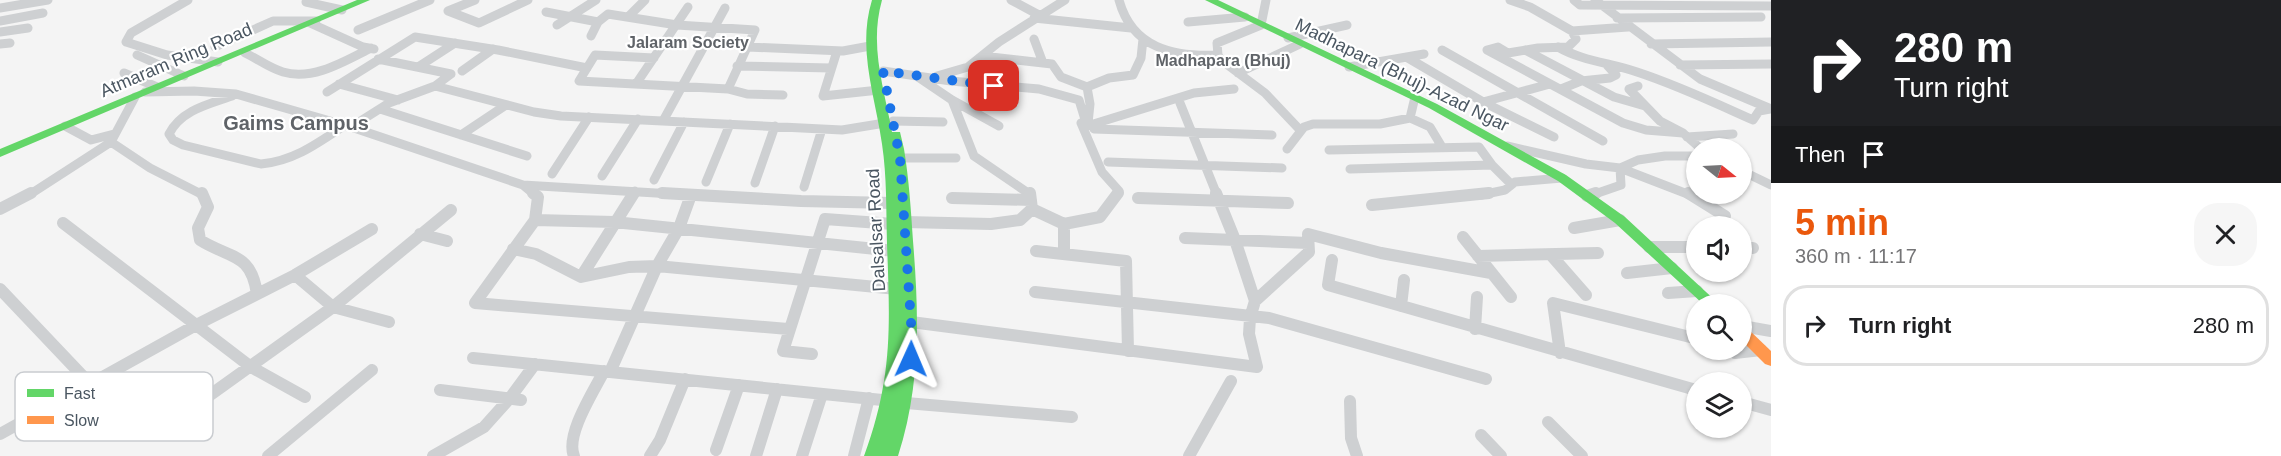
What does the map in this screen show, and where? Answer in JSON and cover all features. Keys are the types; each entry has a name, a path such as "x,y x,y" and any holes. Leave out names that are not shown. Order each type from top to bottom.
{"main road":[{"name":"Atmaram Ring Road","path":"0,153 365,0"},
{"name":"Dalsalsar Road","path":"877,0 870,27 870,46 879,90 900,158 899,223 895,251 899,336 897,380 901,429 889,456"},
{"name":"Dalsalsar Road","path":"873,456 911,381 911,322 899,223 892,203 889,122 879,27 885,0"},
{"name":"Madhapara (Bhuj)-Azad Ngar","path":"1210,0 1415,98 1562,178 1620,220 1700,294"},
{"path":"1752,341 1768,356"}],"street":[{"path":"0,8 25,2 48,0"},
{"path":"188,0 131,33 126,42 167,55 218,62"},
{"path":"358,30 430,0"},
{"path":"475,0 448,11 479,23 528,0"},
{"path":"557,25 596,0"},
{"path":"629,16 645,0"},
{"path":"1011,0 1037,17 1131,28"},
{"path":"916,75 936,76 968,66 1065,0"},
{"path":"1119,0 1131,28 1143,39 1173,52 1199,57 1218,55"},
{"path":"1266,0 1261,25 1217,43 1218,55 1221,60 1265,93 1301,131"},
{"path":"1510,0 1530,7 1572,31 1576,39 1570,46 1508,53 1498,47 1487,50 1623,123 1646,130 1685,135 1733,134"},
{"path":"1574,0 1581,5 1598,3 1771,6"},
{"path":"1661,0 1669,6"},
{"path":"1733,0 1771,24"},
{"path":"2,22 25,2"},
{"path":"306,2 342,10"},
{"path":"1598,3 1700,79 1770,109"},
{"path":"636,84 688,7"},
{"path":"663,121 725,8"},
{"path":"546,12 598,22"},
{"path":"2,22 43,13"},
{"path":"591,36 598,22 608,14 677,26 755,30 728,89"},
{"path":"1188,22 1245,17"},
{"path":"1617,18 1761,17"},
{"path":"215,47 273,21 313,22 371,48 389,52"},
{"path":"1238,73 1294,41 1347,25"},
{"path":"1572,31 1628,27"},
{"path":"0,32 28,28"},
{"path":"327,92 415,37 493,49 587,68"},
{"path":"1034,39 1043,63"},
{"path":"982,56 1052,64 1054,71 1061,78 1087,87 1108,78 1133,75 1141,58 1143,39"},
{"path":"1651,44 1771,42"},
{"path":"0,44 10,43"},
{"path":"418,67 455,43"},
{"path":"748,47 837,51 870,46"},
{"path":"1558,47 1572,55 1604,62 1670,83 1753,120 1759,111 1770,109"},
{"path":"245,53 278,70 302,74 326,69 371,48"},
{"path":"462,71 493,49"},
{"path":"1442,50 1603,141"},
{"path":"1525,50 1614,97 1645,106"},
{"path":"837,51 823,96 879,90"},
{"path":"1349,67 1424,54"},
{"path":"137,55 184,76"},
{"path":"654,58 595,55 579,81 728,89 747,94 783,95"},
{"path":"1408,58 1483,102 1554,137"},
{"path":"236,94 184,118 171,127 169,134 173,140 183,145 261,164 288,161 380,109 435,86 451,74 378,59"},
{"path":"1561,90 1581,81 1610,78 1616,75 1604,62"},
{"path":"1680,65 1771,64"},
{"path":"737,66 831,68"},
{"path":"883,71 951,81 1039,89 1079,100"},
{"path":"124,74 146,92 194,91 236,94 348,126 523,185 691,195 892,203"},
{"path":"916,75 952,100 999,126"},
{"path":"1070,81 1090,128"},
{"path":"339,84 398,100"},
{"path":"1483,102 1550,84"},
{"path":"435,86 534,112 589,117 842,130 889,122 943,122"},
{"path":"1638,86 1629,89 1660,121 1688,138"},
{"path":"1087,87 1090,128"},
{"path":"1090,128 1194,93 1234,89"},
{"path":"0,210 19,201 113,138 146,92"},
{"path":"1410,118 1415,98"},
{"path":"812,354 783,351 788,329 807,280 825,219 991,224 1020,219 1032,205 1031,194 974,156 952,100"},
{"path":"1180,103 1235,240 1256,301"},
{"path":"461,135 506,105"},
{"path":"380,109 527,156"},
{"path":"552,174 589,117"},
{"path":"1287,149 1301,131 1313,124 1380,124 1410,118 1430,127 1442,147"},
{"path":"602,176 638,119"},
{"path":"654,180 684,122"},
{"path":"951,198 1032,205 1064,224 1100,217 1119,191 1102,172 1081,123 1090,128 1272,135"},
{"path":"706,182 730,124"},
{"path":"65,126 91,140 113,138 150,168 202,193 208,207 198,228 200,240 251,267 256,278 257,294"},
{"path":"755,183 775,126"},
{"path":"804,187 822,129"},
{"path":"1504,145 1586,164 1620,168 1683,190 1725,216"},
{"path":"1329,150 1479,147 1492,165 1511,184"},
{"path":"1620,168 1638,160 1686,156"},
{"path":"900,158 956,158"},
{"path":"1107,162 1282,168"},
{"path":"1350,169 1492,165"},
{"path":"1587,196 1621,185 1620,168"},
{"path":"1752,176 1771,185"},
{"path":"1372,205 1499,192 1511,184 1562,178"},
{"path":"523,185 538,197 535,220 475,303 788,329"},
{"path":"581,277 635,192"},
{"path":"574,456 571,449 578,422 636,316 657,266 678,228 691,195"},
{"path":"1138,198 1288,203"},
{"path":"213,393 333,307 451,210"},
{"path":"535,220 614,222 895,251"},
{"path":"1574,228 1620,220"},
{"path":"63,223 251,367 305,397"},
{"path":"1064,224 1064,254"},
{"path":"112,372 196,325 294,275 372,229"},
{"path":"420,234 447,241"},
{"path":"911,322 1257,367 1249,340 1248,317 1256,301 1309,252 1308,234 1381,253 1491,273"},
{"path":"1463,237 1511,297"},
{"path":"1185,238 1308,243"},
{"path":"1649,247 1686,247"},
{"path":"513,249 536,254 581,277 629,267 657,266 897,289"},
{"path":"1036,251 1126,261 1129,302 1128,351"},
{"path":"1478,256 1598,254"},
{"path":"1551,255 1586,295"},
{"path":"1332,260 1328,285 1475,329 1686,387"},
{"path":"1627,273 1672,268"},
{"path":"294,275 333,307 389,322"},
{"path":"1401,306 1404,280"},
{"path":"0,289 80,372"},
{"path":"1668,293 1697,291"},
{"path":"1035,292 1269,318 1486,379"},
{"path":"1475,329 1477,297"},
{"path":"1560,353 1553,303 1686,336"},
{"path":"1752,328 1771,332"},
{"path":"1752,355 1768,356"},
{"path":"473,358 899,402 1072,417"},
{"path":"433,456 484,427 516,399 535,364"},
{"path":"268,456 372,370"},
{"path":"650,456 660,440 685,379"},
{"path":"1189,456 1231,381"},
{"path":"716,450 739,385"},
{"path":"756,456 777,389"},
{"path":"440,390 516,399"},
{"path":"801,456 822,394"},
{"path":"854,456 869,398"},
{"path":"1350,401 1351,438 1357,456"},
{"path":"1752,405 1771,410"},
{"path":"1548,422 1582,456"},
{"path":"0,434 15,426"},
{"path":"1481,435 1501,456"}],"traffic: fast":[{"path":"0,153 365,0"},
{"path":"873,456 883,429 895,377 898,326 891,169 871,52 870,34 877,0"},
{"path":"1210,0 1433,106 1562,178 1620,220 1701,294"},
{"path":"889,456 904,404 910,354 903,192 896,135"}],"traffic: slow":[{"path":"1752,342 1771,360"}],"district":[{"name":"Jalaram Society","path":"688,42"},
{"name":"Madhapara (Bhuj)","path":"1223,60"},
{"name":"Gaims Campus","path":"296,123"}],"route":[{"path":"911,359 912,337 900,158 883,71 994,86"}]}
